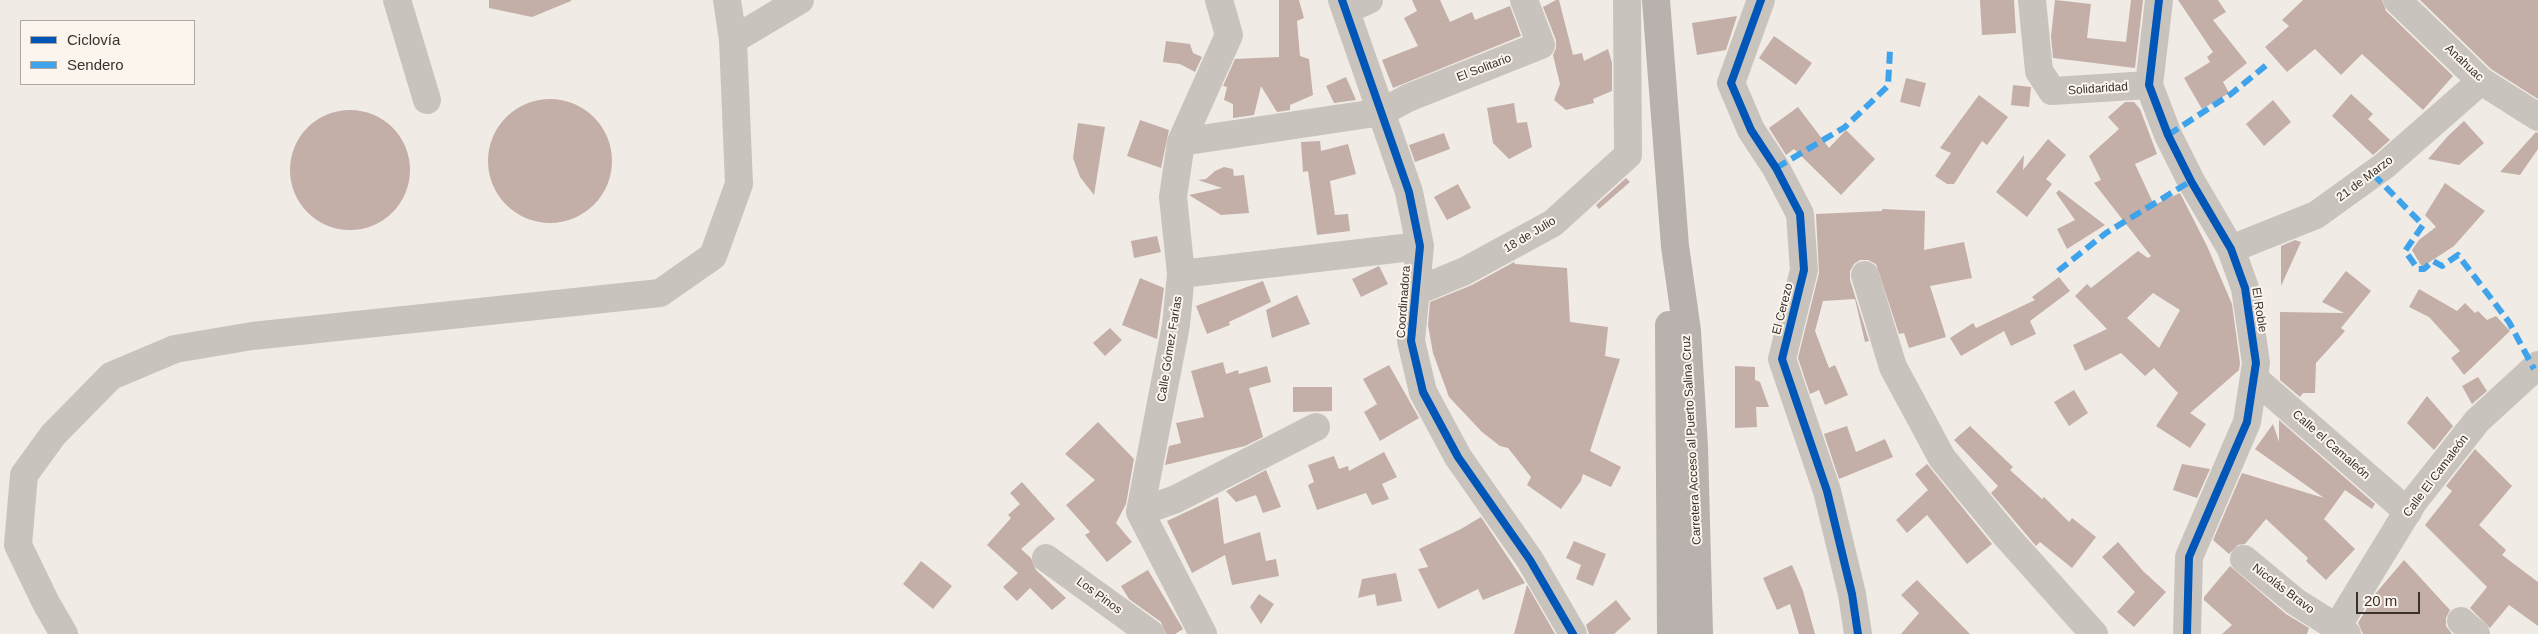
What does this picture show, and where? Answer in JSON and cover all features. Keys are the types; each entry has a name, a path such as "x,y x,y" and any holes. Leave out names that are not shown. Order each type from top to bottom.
{"main road":[{"name":"Carretera Acceso al Puerto Salina Cruz","path":"1656,0 1675,246 1687,331 1694,447 1699,634"},
{"name":"Carretera Acceso al Puerto Salina Cruz","path":"1672,634 1669,327 1675,246"}],"street":[{"path":"397,0 426,100"},
{"path":"64,634 46,603 18,545 24,475 53,435 111,376 176,349 252,336 660,292 713,256 739,184 733,40 727,0"},
{"path":"733,40 800,0"},
{"name":"Calle Gómez Farías","path":"1140,512 1176,325 1181,274 1173,196 1181,142 1229,35 1219,0"},
{"name":"El Solitario","path":"1382,112 1408,98 1541,46 1524,0"},
{"name":"18 de Julio","path":"1417,291 1465,271 1553,223 1628,155 1627,0"},
{"name":"El Cerezo","path":"1761,0 1731,83 1751,130 1776,168 1800,214 1804,270 1782,359 1827,491 1852,594 1858,634"},
{"name":"Solidaridad","path":"2032,0 2039,71 2052,91 2149,84"},
{"name":"El Roble","path":"2160,0 2149,84 2168,135 2187,173 2231,249 2245,288 2256,363 2247,422 2189,556 2188,634"},
{"name":"Anahuac","path":"2398,0 2481,81 2538,117"},
{"name":"Coordinadora","path":"1352,3 1355,44 1382,112 1409,192 1420,246 1411,341 1423,392 1458,457 1530,560 1573,634"},
{"name":"21 de Marzo","path":"2231,249 2316,215 2384,166 2481,81"},
{"path":"1181,142 1382,112"},
{"path":"1181,274 1420,246"},
{"path":"1865,275 1893,367 1942,458 2079,629"},
{"name":"Calle El Camaleón","path":"2342,630 2408,512 2477,421 2538,365"},
{"name":"Calle el Camaleón","path":"2254,378 2408,512"},
{"path":"1202,634 1140,512 1176,499 1316,427"},
{"name":"Los Pinos","path":"1046,558 1151,634"},
{"name":"Nicolás Bravo","path":"2244,559 2296,602 2342,630"}],"building":[{"path":"489,0 571,1 532,17 489,8"},
{"path":"1279,0 1299,0 1304,18 1297,21 1300,56 1309,59 1313,95 1290,105 1290,110 1277,112 1261,86 1254,115 1233,118 1233,104 1224,100 1227,87 1223,86 1235,59 1279,57"},
{"path":"1412,0 1440,0 1450,22 1472,12 1475,20 1510,6 1521,36 1393,88 1382,60 1418,46 1404,18 1417,11"},
{"path":"1559,0 1573,55 1582,53 1584,61 1608,49 1612,63 1612,91 1593,99 1594,103 1566,110 1554,100 1560,84 1553,55 1556,48 1556,40 1543,7"},
{"path":"1980,0 2014,0 2016,33 1982,35"},
{"path":"2055,0 2091,4 2087,38 2126,42 2131,0 2143,0 2135,68 2053,58 2051,36"},
{"path":"2178,0 2218,0 2226,12 2213,20 2247,63 2223,82 2229,93 2202,109 2184,78 2210,62 2207,57 2213,52"},
{"path":"2303,0 2382,0 2386,11 2453,76 2423,110 2362,54 2341,75 2315,49 2287,72 2265,47 2289,26 2282,20"},
{"path":"2420,0 2538,0 2538,99 2491,69"},
{"path":"1737,16 1726,50 1697,55 1692,23"},
{"path":"1774,36 1812,63 1796,85 1759,58"},
{"path":"1166,41 1190,44 1193,53 1202,57 1195,72 1180,64 1163,62"},
{"path":"1346,77 1356,100 1334,103 1326,86"},
{"path":"1906,78 1926,83 1920,107 1900,102"},
{"path":"2013,85 2031,87 2029,107 2011,105"},
{"path":"2351,94 2373,114 2368,119 2390,140 2373,155 2332,116"},
{"path":"1979,95 2008,117 1987,145 1982,141 1954,184 1947,184 1935,176 1951,153 1940,148"},
{"path":"550,99 574,104 594,117 607,137 612,161 607,185 594,205 574,218 550,223 526,218 506,205 493,185 488,161 493,137 506,117 526,104"},
{"path":"2273,100 2291,122 2264,146 2246,124"},
{"path":"2125,102 2134,102 2140,109 2157,154 2135,164 2154,205 2180,193 2207,246 2232,304 2240,363 2239,370 2190,413 2206,424 2190,448 2156,426 2178,393 2154,368 2145,376 2121,353 2085,371 2073,345 2107,329 2075,296 2087,284 2091,288 2138,251 2148,258 2151,256 2094,183 2101,180 2089,156 2119,129 2108,117","holes":["2153,293 2180,310 2159,348 2127,318"]},
{"path":"1514,103 1517,123 1527,122 1532,147 1509,159 1493,143 1487,108"},
{"path":"1798,107 1829,148 1846,130 1875,159 1841,195 1794,149 1786,155 1769,128"},
{"path":"350,110 373,115 383,120 392,128 400,137 405,147 410,170 405,193 400,203 392,212 383,220 373,225 350,230 327,225 317,220 308,212 300,203 295,193 290,170 295,147 300,137 308,128 317,120 327,115"},
{"path":"1140,120 1169,130 1161,168 1127,156"},
{"path":"2464,121 2484,143 2459,165 2428,159 2448,136"},
{"path":"1078,123 1105,127 1094,195 1080,177 1073,158"},
{"path":"2536,132 2538,133 2538,149 2520,175 2500,172"},
{"path":"1444,133 1450,149 1415,162 1409,145"},
{"path":"2048,139 2066,155 2046,179 2052,184 2027,217 1996,192 2024,155 2023,170"},
{"path":"1320,141 1321,151 1348,144 1356,174 1330,181 1335,215 1348,214 1350,231 1317,235 1308,171 1303,172 1301,142"},
{"path":"1224,167 1233,169 1234,176 1244,175 1249,213 1221,215 1189,195 1222,188 1198,180 1206,179 1215,171"},
{"path":"1626,178 1630,182 1599,209 1596,205"},
{"path":"2445,183 2485,211 2454,246 2422,267 2412,250 2419,240 2436,227 2425,215"},
{"path":"1458,184 1471,208 1447,220 1434,197"},
{"path":"2059,190 2105,225 2067,249 2057,229 2075,220 2056,193"},
{"path":"1882,209 1925,211 1924,250 1964,242 1972,278 1930,286 1946,337 1909,348 1904,333 1899,334 1876,264 1868,260 1860,260 1854,264 1850,271 1850,280 1869,341 1865,342 1855,299 1823,301 1815,331 1829,368 1835,365 1848,395 1825,405 1819,390 1810,394 1798,358 1819,273 1816,214 1882,211"},
{"path":"1157,236 1161,252 1134,258 1131,241"},
{"path":"2295,240 2301,242 2281,286 2281,246"},
{"path":"1514,262 1515,264 1567,268 1570,322 1608,327 1605,356 1620,359 1590,451 1621,467 1611,487 1583,474 1581,481 1561,509 1527,485 1531,477 1508,448 1500,446 1482,432 1449,397 1433,353 1428,325 1430,302 1472,285"},
{"path":"1379,266 1388,284 1361,297 1352,279"},
{"path":"2346,271 2371,291 2341,328 2345,331 2316,363 2315,393 2303,393 2300,397 2280,380 2280,312 2344,313 2322,302"},
{"path":"2059,277 2070,291 2030,321 2036,334 2011,346 2004,331 1961,356 1950,338 1973,323 1976,328 2035,300 2032,297"},
{"path":"1140,278 1164,288 1157,339 1122,325"},
{"path":"1263,281 1271,302 1229,322 1230,325 1207,334 1196,306"},
{"path":"2419,289 2457,311 2465,303 2475,313 2478,311 2487,320 2496,316 2510,331 2464,375 2451,358 2460,351 2429,317 2409,307"},
{"path":"1297,295 1310,324 1272,338 1266,310"},
{"path":"1110,328 1122,340 1105,356 1093,343"},
{"path":"1223,362 1226,374 1238,370 1239,374 1267,366 1271,382 1249,388 1263,437 1245,446 1165,465 1169,446 1181,443 1176,423 1204,417 1191,371"},
{"path":"1389,365 1419,418 1380,441 1364,412 1377,404 1363,379"},
{"path":"1735,366 1755,367 1755,380 1760,382 1769,407 1756,407 1757,427 1735,428"},
{"path":"2478,377 2487,391 2472,404 2462,386"},
{"path":"1293,387 1332,387 1332,411 1293,412"},
{"path":"2074,390 2088,413 2069,426 2054,402"},
{"path":"2427,396 2453,426 2434,450 2407,423"},
{"path":"2279,420 2375,504 2372,509 2345,490 2324,519 2355,549 2326,580 2306,561 2308,558 2266,519 2245,544 2238,545 2229,554 2213,540 2242,473 2324,498 2255,449 2273,424 2279,442"},
{"path":"1098,422 1134,459 1126,504 1116,523 1132,542 1107,562 1085,535 1090,532 1066,505 1095,480 1065,454"},
{"path":"1847,426 1856,452 1885,439 1893,457 1839,479 1824,434"},
{"path":"1970,426 2013,467 2010,470 2042,499 2044,497 2069,522 2072,518 2096,537 2072,568 2040,542 2036,546 1991,493 1998,486 1954,440"},
{"path":"2475,449 2512,486 2479,525 2506,550 2502,555 2538,582 2538,626 2509,605 2490,628 2470,608 2487,587 2425,525 2452,491 2446,486"},
{"path":"1384,452 1397,477 1382,484 1389,499 1372,505 1366,493 1317,510 1308,485 1314,482 1308,465 1334,456 1339,469 1348,466 1349,471"},
{"path":"1927,464 1992,544 1967,564 1927,515 1907,533 1896,520 1928,490 1915,474"},
{"path":"2182,464 2210,469 2197,498 2173,490"},
{"path":"1266,470 1281,507 1263,513 1256,495 1236,502 1226,491"},
{"path":"1022,482 1055,519 1021,549 1031,558 1036,570 1066,598 1052,610 1030,588 1017,601 1003,587 1018,573 987,545 1011,518 1008,515 1020,504 1010,493"},
{"path":"1218,497 1224,544 1260,532 1266,561 1276,559 1279,576 1232,585 1225,555 1192,573 1167,521"},
{"path":"1481,517 1525,583 1483,600 1478,589 1438,609 1418,569 1428,567 1419,549"},
{"path":"1574,541 1606,554 1593,586 1576,579 1581,565 1566,558"},
{"path":"2118,542 2143,571 2166,592 2134,627 2117,612 2135,592 2102,557"},
{"path":"2404,560 2450,610 2446,618 2446,626 2452,634 2363,634 2358,623 2376,593"},
{"path":"921,561 952,586 933,609 903,584"},
{"path":"1792,565 1803,591 1815,634 1799,634 1790,604 1777,610 1763,578"},
{"path":"2230,566 2286,614 2309,628 2307,634 2222,634 2232,625 2204,600 2204,597"},
{"path":"1148,570 1183,629 1175,634 1166,634 1161,622 1129,599 1121,586"},
{"path":"1396,573 1402,601 1377,606 1375,594 1358,598 1362,579"},
{"path":"1917,580 1970,634 1901,634 1919,613 1901,595"},
{"path":"1527,585 1555,634 1514,634"},
{"path":"1259,594 1274,604 1261,624 1250,607"},
{"path":"1616,600 1631,619 1614,634 1589,634 1586,625"}],"marked path":[{"path":"1776,168 1845,127 1888,86 1890,51"},
{"path":"2168,135 2231,94 2269,63"},
{"path":"2373,174 2423,225 2405,251 2418,269 2424,269 2433,261 2442,266 2458,255 2509,322 2534,369"},
{"path":"2058,271 2106,233 2191,181"}],"cycle path":[{"path":"1342,0 1409,192 1420,246 1411,341 1423,392 1458,457 1530,560 1573,634"},
{"path":"1761,0 1731,83 1751,130 1776,168 1800,214 1804,270 1782,359 1827,491 1852,594 1858,634"},
{"path":"2159,0 2149,85 2168,135 2191,181 2231,249 2245,288 2256,363 2247,422 2189,557 2187,634"}]}
